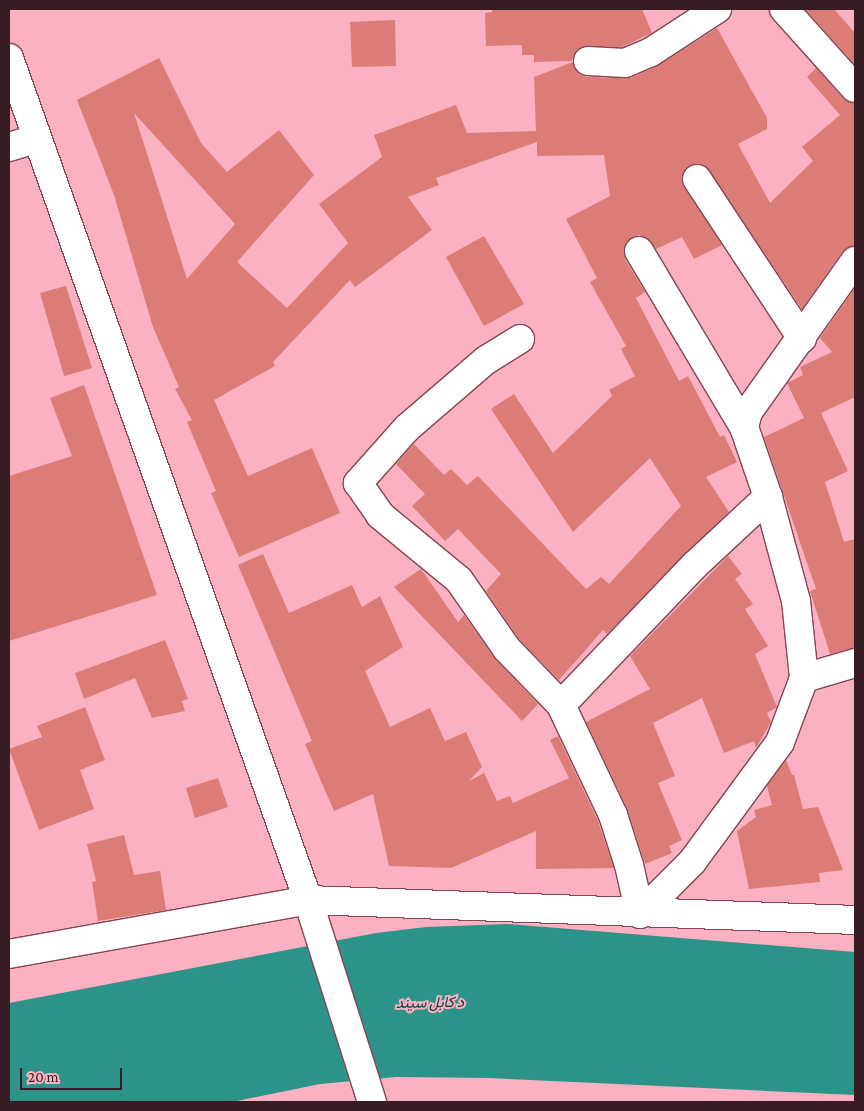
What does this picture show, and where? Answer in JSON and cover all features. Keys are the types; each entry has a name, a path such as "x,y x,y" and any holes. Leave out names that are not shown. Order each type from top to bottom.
{"street":[{"path":"588,61 625,63 651,52 717,9"},
{"path":"784,9 855,88"},
{"path":"9,58 36,139 308,900 371,1097"},
{"path":"9,148 36,139"},
{"path":"697,179 802,338"},
{"path":"639,251 744,427 768,497 796,601 804,678 780,742 692,862 640,914"},
{"path":"744,427 748,412 855,261"},
{"path":"520,339 486,360 407,428 358,483 380,515 459,580 507,649 561,705 613,815 629,865 640,914"},
{"path":"561,705 695,565 768,497"},
{"path":"804,678 855,664"},
{"path":"9,954 308,900 640,914 855,920"}],"water":[{"name":"د کابل سيند","path":"507,924 855,952 855,1095 489,1078 396,1077 320,1084 232,1102 9,1102 9,1003 376,933 426,927"}],"building":[{"path":"492,9 642,9 652,33 622,47 581,47 572,61 534,62 534,55 522,55 522,45 486,46 485,13 492,12"},
{"path":"805,9 834,9 855,33 855,65"},
{"path":"395,20 396,66 352,67 350,22"},
{"path":"717,28 767,118 767,129 738,144 770,203 813,161 802,147 840,115 807,77 816,68 843,98 855,103 855,246 842,252 802,309 704,165 688,166 682,180 722,245 694,259 682,237 656,249 647,238 639,235 625,244 625,259 645,292 636,298 679,381 688,376 720,437 724,435 737,462 706,477 729,512 607,634 603,630 559,680 519,639 486,591 501,574 458,529 445,541 412,506 425,494 396,464 414,444 444,475 451,469 467,485 478,476 586,589 601,577 609,584 681,506 650,458 573,532 491,409 514,394 553,453 612,396 609,390 635,376 621,349 626,346 590,282 597,278 566,219 610,196 604,155 537,156 537,142 436,178 439,185 408,197 432,230 355,287 350,280 273,362 275,366 214,400 248,476 312,448 340,513 239,557 211,493 216,491 187,422 192,420 175,389 179,387 153,327 114,195 77,100 159,58 201,143 227,172 279,130 314,175 237,262 287,308 348,243 319,204 382,157 374,135 456,105 467,133 536,131 534,77 573,62 579,74 587,77 631,78 659,65","holes":["134,113 235,224 187,279"]},
{"path":"484,236 524,304 484,326 446,257"},
{"path":"66,286 92,368 64,376 40,293"},
{"path":"855,288 855,397 821,413 848,471 825,482 844,542 855,539 855,648 830,654 810,591 816,589 764,437 804,418 787,383 803,375 800,367 832,352 820,338"},
{"path":"84,385 157,595 9,641 9,476 72,456 50,398"},
{"path":"263,554 289,613 352,585 362,607 380,596 403,647 365,671 390,727 430,708 445,741 466,732 482,767 469,781 484,773 497,801 510,796 513,803 569,778 550,740 558,736 598,821 614,868 536,869 536,831 451,868 389,866 373,794 334,811 305,744 312,741 238,565"},
{"path":"728,556 742,574 735,579 753,604 745,609 768,646 755,654 777,707 767,713 771,722 756,748 754,741 724,753 702,698 653,723 675,776 658,783 682,840 669,846 672,853 645,864 627,808 586,722 650,689 630,656"},
{"path":"421,569 458,622 464,615 496,660 538,704 522,721 394,587"},
{"path":"165,640 188,699 182,701 185,711 152,718 135,678 84,699 75,673"},
{"path":"85,707 105,760 80,770 94,809 39,830 9,749 42,737 37,726"},
{"path":"786,760 792,775 794,775 803,809 818,807 843,870 819,873 820,882 749,889 737,831 756,817 754,810 772,805 767,786"},
{"path":"218,778 228,807 195,818 186,788"},
{"path":"124,835 134,875 160,871 166,910 98,921 92,882 96,881 87,844"}]}
